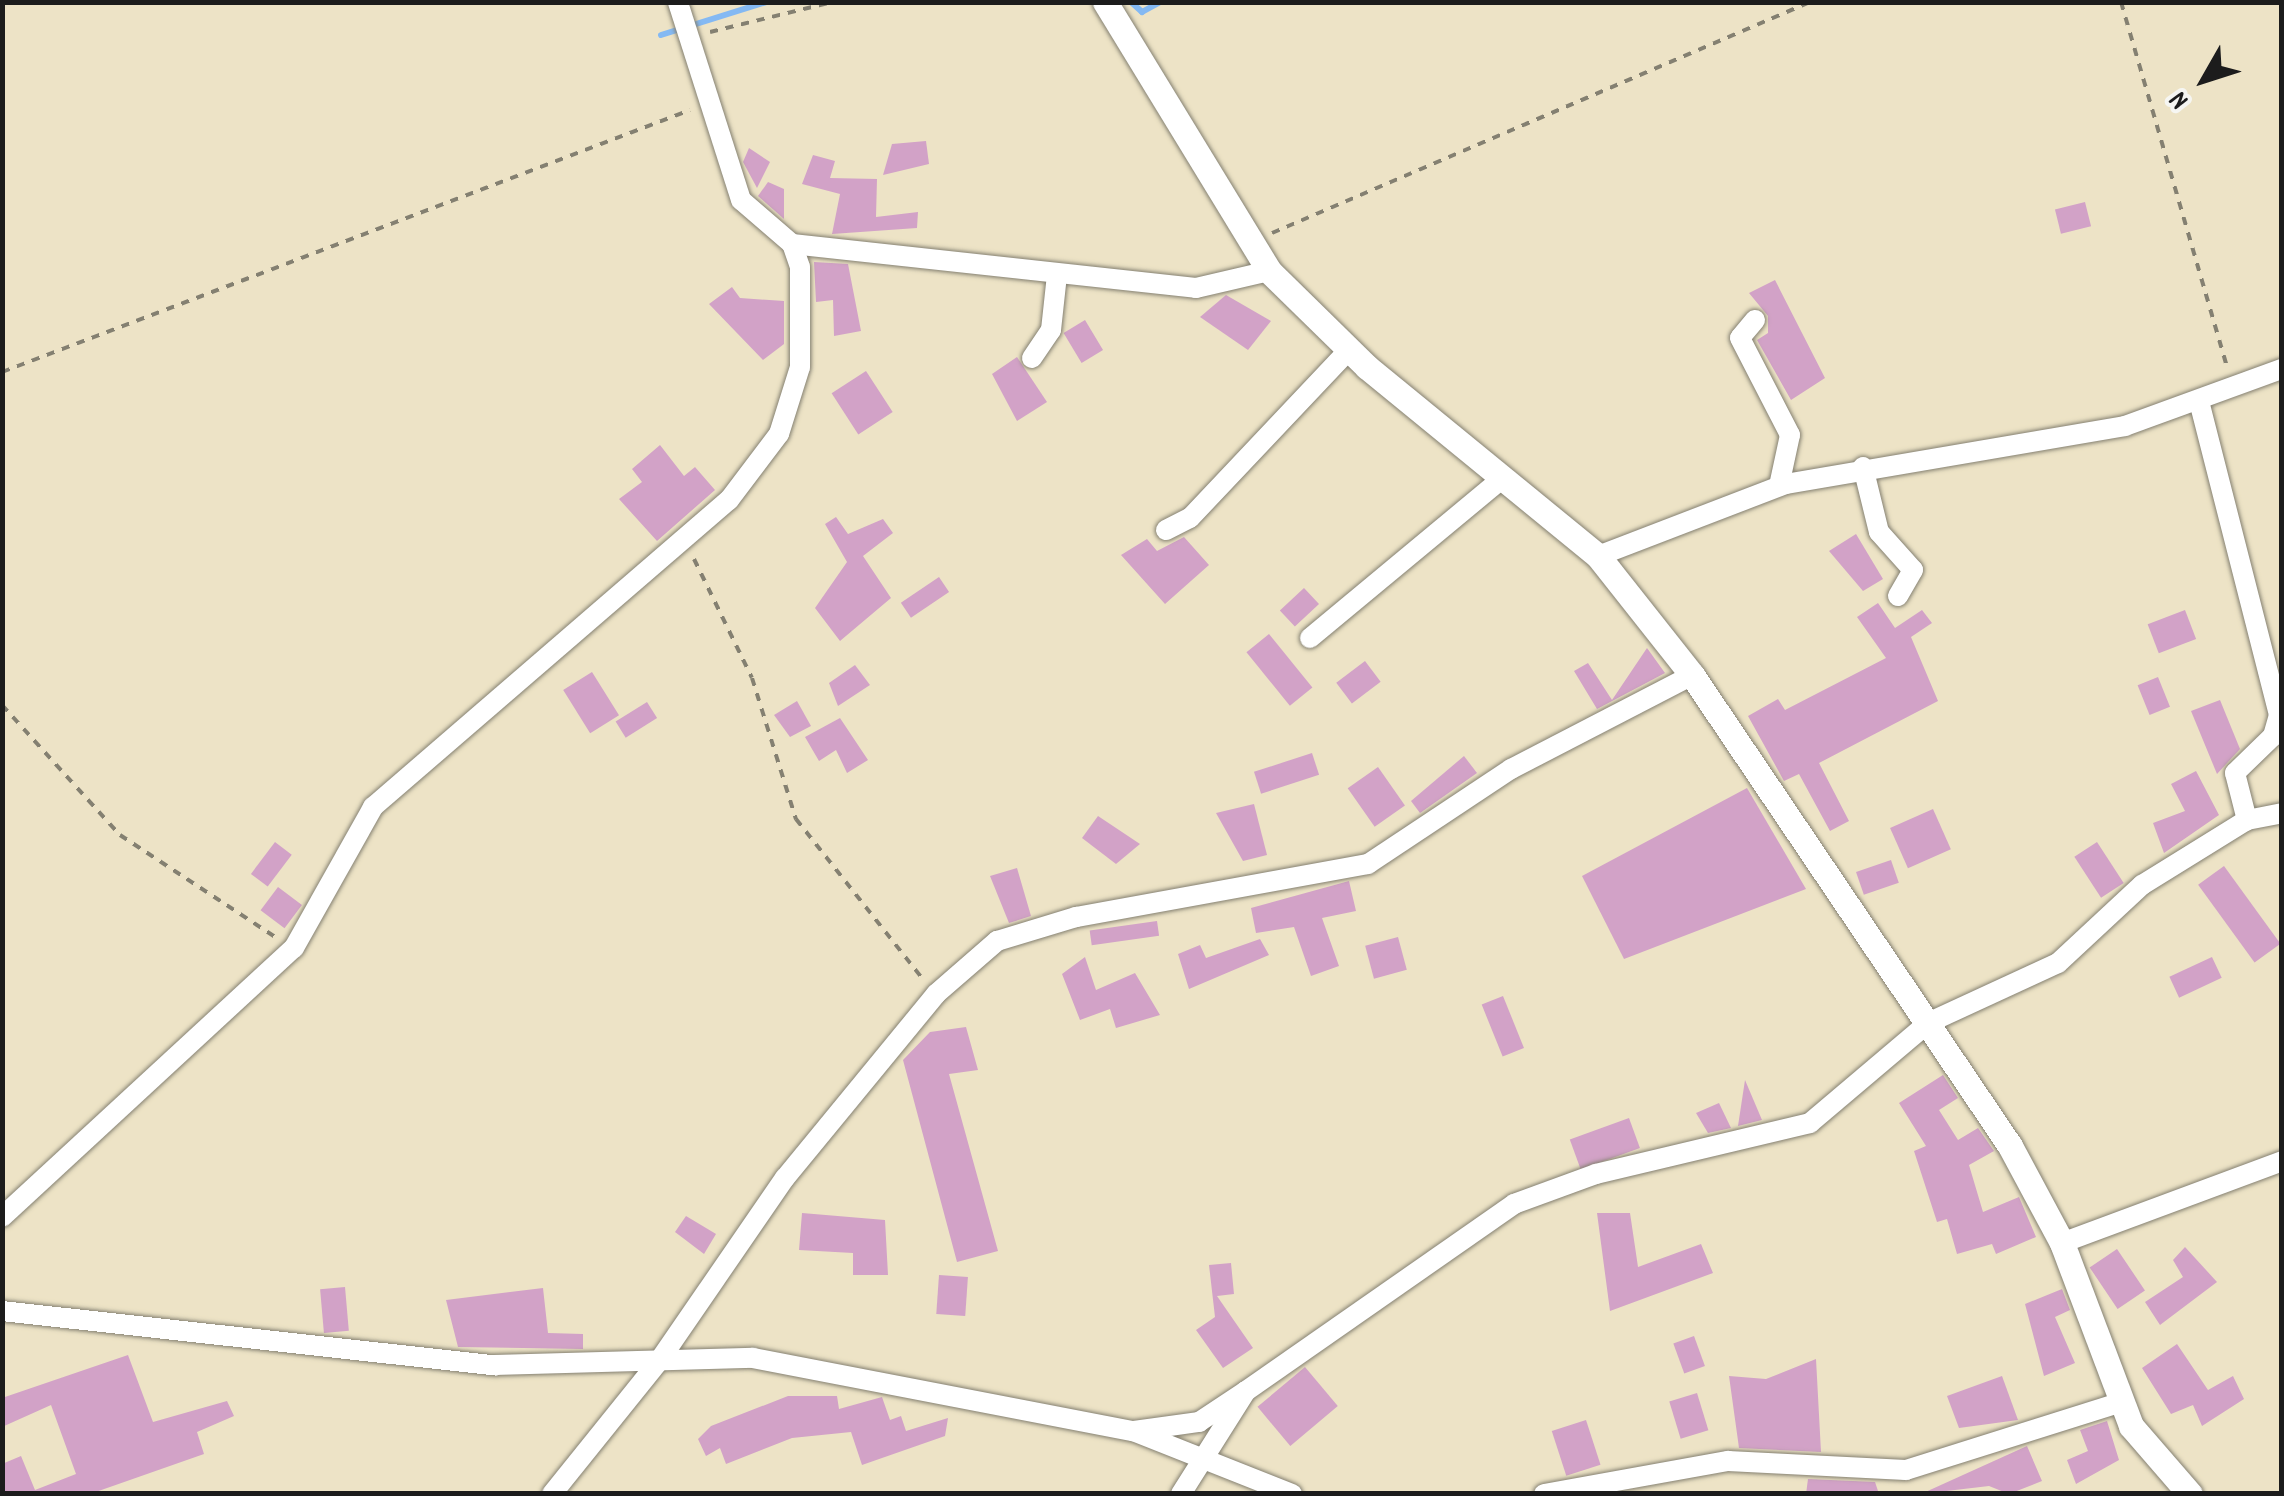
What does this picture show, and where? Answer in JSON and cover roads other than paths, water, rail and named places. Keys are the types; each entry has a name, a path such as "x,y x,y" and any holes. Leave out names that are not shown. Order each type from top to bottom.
{"street":[{"path":"678,2 741,200 792,244 1196,288 1269,270"},
{"path":"1105,2 1269,270 1350,349 1598,556 1692,675 1928,1023 2062,1243 2119,1402 2144,1448 2190,1494"},
{"path":"2,1216 294,948 373,807 729,500 779,434 800,367 792,244"},
{"path":"1032,358 1051,330 1057,274"},
{"path":"1755,320 1740,338 1790,435 1779,486"},
{"path":"1166,530 1190,518 1350,349"},
{"path":"1598,556 1779,486 1863,467 2126,426 2200,405 2232,385 2282,369"},
{"path":"2200,405 2278,715 2273,736 2235,774 2248,820"},
{"path":"1863,467 1879,532 1913,570 1898,596"},
{"path":"1310,638 1503,478"},
{"path":"552,1494 659,1361 785,1178 936,994 997,941 1044,926 1368,864 1511,770 1692,675"},
{"path":"1133,1431 1199,1422 1514,1204 1596,1174 1810,1122 1928,1023 2058,962 2142,885 2248,820 2282,813"},
{"path":"2062,1243 2282,1161"},
{"path":"2,1311 404,1358 753,1358 1133,1431 1292,1494"},
{"path":"1181,1494 1246,1391"},
{"path":"1544,1494 1728,1461 1906,1470 2119,1402"}],"waterway":[{"path":"661,35 766,2"},
{"path":"1131,2 1142,12 1160,2"}]}
